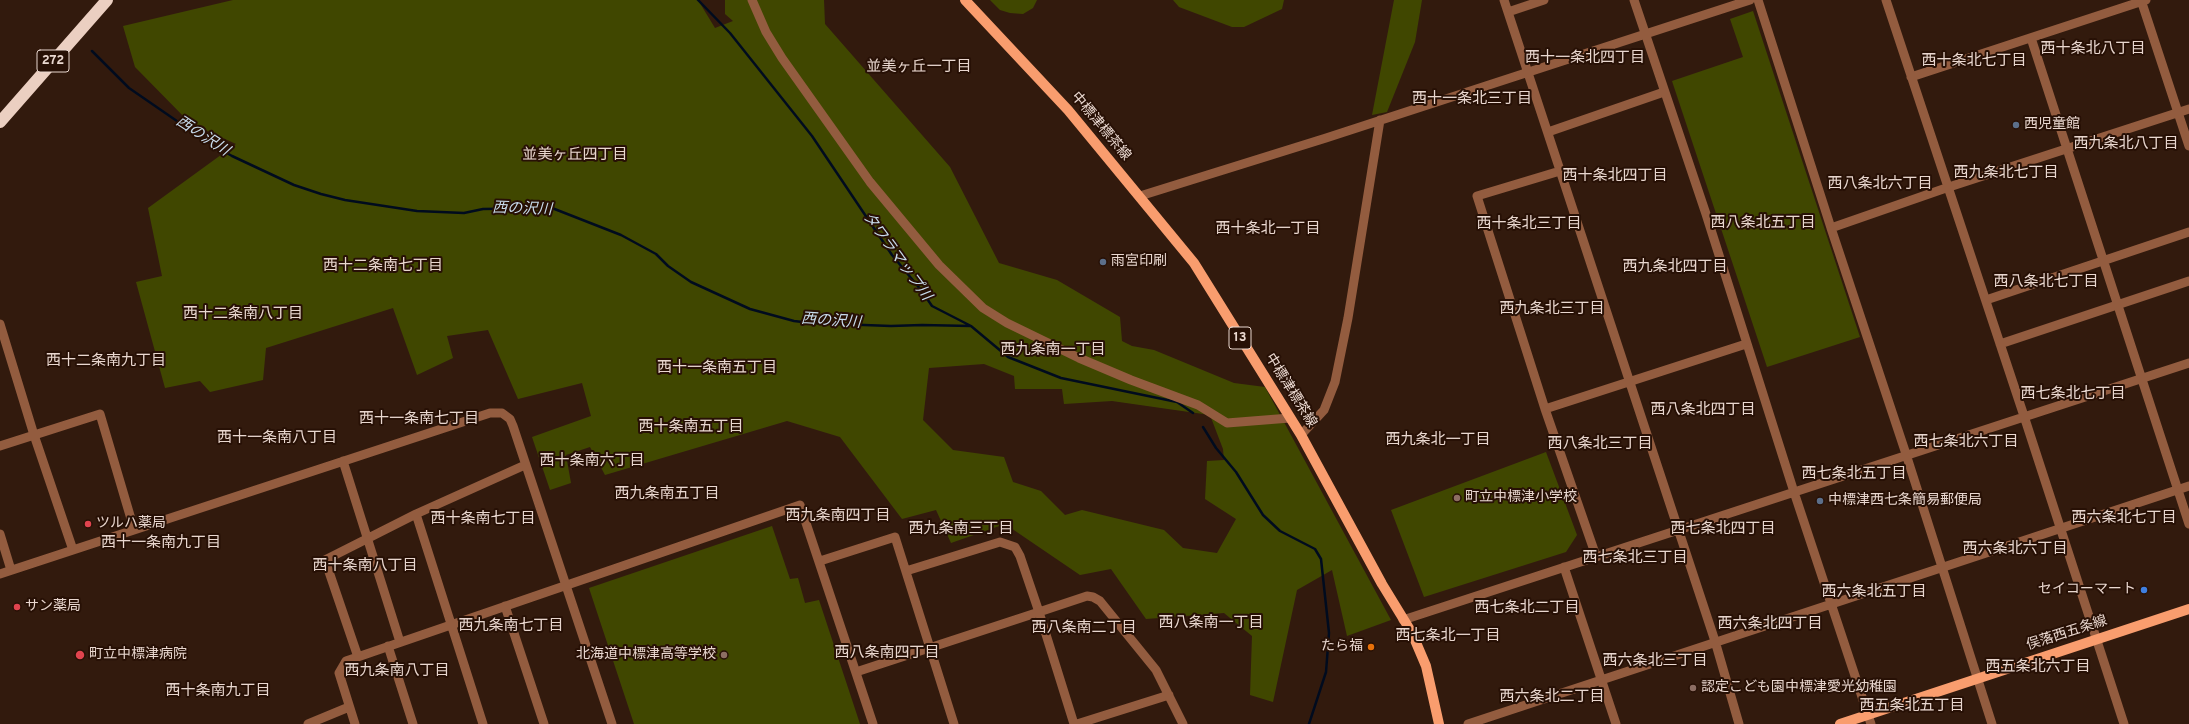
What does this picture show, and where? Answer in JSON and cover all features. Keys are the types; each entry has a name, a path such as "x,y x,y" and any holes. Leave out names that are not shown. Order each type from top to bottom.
{"highway":[{"name":"272","path":"0,122 107,0"}],"main road":[{"name":"中標津標茶線","path":"965,0 1068,110 1194,263 1301,435 1412,633 1426,666 1439,724"},
{"name":"俣落西五条線","path":"1840,724 1870,720 1978,678 2189,609"}],"street":[{"path":"752,0 766,32 782,58 870,182 939,265 983,308 1007,323 1079,358 1198,406 1227,423 1290,418"},
{"path":"1504,0 1529,72 1628,382 1679,529 1715,641 1739,724"},
{"path":"1508,12 1544,0"},
{"path":"1634,0 1706,214 1746,344 1870,720"},
{"path":"1140,196 1750,0"},
{"path":"1758,0 1831,228 1906,454 1992,724"},
{"path":"1886,0 1949,187 2124,724"},
{"path":"1911,77 2143,1 2189,146"},
{"path":"2031,38 2189,524"},
{"path":"1548,132 1664,92"},
{"path":"1831,228 1949,187 2189,110"},
{"path":"1301,435 1324,410 1335,382 1350,310 1380,120"},
{"path":"1560,171 1477,196 1545,409 1596,556"},
{"path":"1986,300 2189,232"},
{"path":"2000,344 2189,281"},
{"path":"0,324 34,435 73,550"},
{"path":"1545,409 1746,344"},
{"path":"1404,620 1906,454 2189,363"},
{"path":"0,574 343,461 497,412 502,413 510,419 612,724"},
{"path":"0,446 100,414 134,529"},
{"path":"343,461 366,539 400,642"},
{"path":"358,657 325,560 416,514 525,465"},
{"path":"1468,724 1942,566 2189,486"},
{"path":"355,724 339,673 346,661 800,505 820,561 873,724"},
{"path":"416,514 483,724"},
{"path":"0,534 11,570"},
{"path":"820,561 895,537 954,724"},
{"path":"906,571 1000,542 1008,543 1015,547 1020,556 1076,724 1169,695"},
{"path":"1564,567 1616,724"},
{"path":"856,672 1088,596 1100,601 1156,670 1183,724"},
{"path":"505,606 544,724"},
{"path":"388,646 413,724"},
{"path":"308,724 349,707"},
{"path":"1496,715 1498,724"}],"green space":[{"path":"233,0 698,0 715,28 733,21 725,14 725,0 824,0 825,24 950,167 999,263 1057,280 1120,317 1122,341 1132,346 1154,350 1234,383 1265,387 1391,620 1347,636 1332,570 1297,590 1273,702 1250,695 1252,636 1224,613 1146,619 1111,569 1080,575 1005,524 951,543 936,510 902,519 840,437 787,421 605,475 590,447 566,455 571,483 550,490 532,437 591,416 582,383 518,399 488,330 447,336 453,358 417,375 393,308 266,348 263,380 210,392 200,381 165,388 136,282 162,276 148,208 236,144 190,123 135,67 123,26","holes":["984,364 1014,376 1015,389 1062,389 1064,404 1112,401 1210,415 1223,449 1224,460 1207,461 1205,499 1236,519 1217,553 1183,548 1164,530 1082,510 1065,515 1041,491 1013,482 1004,457 953,450 923,420 929,368"]},
{"path":"990,0 1037,0 1033,8 1023,14 1010,13 1000,10"},
{"path":"1173,0 1284,0 1282,9 1244,27 1232,27 1179,7"},
{"path":"1394,0 1422,0 1415,42 1387,112 1372,115"},
{"path":"1753,11 1860,337 1767,367 1672,81 1743,57 1730,19"},
{"path":"1546,452 1577,535 1566,552 1424,597 1391,510"},
{"name":"北海道中標津高等学校","path":"772,526 790,579 798,578 805,603 819,600 860,724 634,724 589,588"}],"waterway":[{"name":"タワラマップ川","path":"698,0 730,33 812,136 892,255 921,290 932,306 971,326 1008,357 1061,378 1177,402 1193,413"},
{"name":"西の沢川","path":"92,51 129,88 203,139 232,156 294,185 321,194 345,200 417,211 464,213 483,209 552,208 621,235 656,254 668,266 691,282 750,309 794,321 811,323 891,326 971,326"},
{"name":"タワラマップ川","path":"1203,427 1216,448 1236,472 1263,515 1280,531 1315,549 1321,559 1329,633 1326,672 1309,724"}],"place":[{"name":"西児童館","path":"2016,125"},
{"name":"雨宮印刷","path":"1103,262"},
{"name":"町立中標津小学校","path":"1457,498"},
{"name":"中標津西七条簡易郵便局","path":"1820,501"},
{"name":"ツルハ薬局","path":"88,524"},
{"name":"セイコーマート","path":"2144,590"},
{"name":"サン薬局","path":"17,607"},
{"name":"たら福","path":"1371,647"},
{"name":"町立中標津病院","path":"80,655"},
{"name":"北海道中標津高等学校","path":"724,655"},
{"name":"認定こども園中標津愛光幼稚園","path":"1693,688"}],"district":[{"name":"西十条北八丁目","path":"2093,50"},
{"name":"西十一条北四丁目","path":"1585,59"},
{"name":"西十条北七丁目","path":"1974,62"},
{"name":"並美ヶ丘一丁目","path":"919,68"},
{"name":"西十一条北三丁目","path":"1472,100"},
{"name":"西九条北八丁目","path":"2126,145"},
{"name":"並美ヶ丘四丁目","path":"575,156"},
{"name":"西九条北七丁目","path":"2006,174"},
{"name":"西十条北四丁目","path":"1615,177"},
{"name":"西八条北六丁目","path":"1880,185"},
{"name":"西八条北五丁目","path":"1763,224"},
{"name":"西十条北三丁目","path":"1529,225"},
{"name":"西十条北一丁目","path":"1268,230"},
{"name":"西十二条南七丁目","path":"383,267"},
{"name":"西九条北四丁目","path":"1675,268"},
{"name":"西八条北七丁目","path":"2046,283"},
{"name":"西九条北三丁目","path":"1552,310"},
{"name":"西十二条南八丁目","path":"243,315"},
{"name":"西九条南一丁目","path":"1053,351"},
{"name":"西十二条南九丁目","path":"106,362"},
{"name":"西十一条南五丁目","path":"717,369"},
{"name":"西七条北七丁目","path":"2073,395"},
{"name":"西八条北四丁目","path":"1703,411"},
{"name":"西十一条南七丁目","path":"419,420"},
{"name":"西十条南五丁目","path":"691,428"},
{"name":"西十一条南八丁目","path":"277,439"},
{"name":"西九条北一丁目","path":"1438,441"},
{"name":"西七条北六丁目","path":"1966,443"},
{"name":"西八条北三丁目","path":"1600,445"},
{"name":"西十条南六丁目","path":"592,462"},
{"name":"西七条北五丁目","path":"1854,475"},
{"name":"西九条南五丁目","path":"667,495"},
{"name":"西九条南四丁目","path":"838,517"},
{"name":"西六条北七丁目","path":"2124,519"},
{"name":"西十条南七丁目","path":"483,520"},
{"name":"西九条南三丁目","path":"961,530"},
{"name":"西七条北四丁目","path":"1723,530"},
{"name":"西十一条南九丁目","path":"161,544"},
{"name":"西六条北六丁目","path":"2015,550"},
{"name":"西七条北三丁目","path":"1635,559"},
{"name":"西十条南八丁目","path":"365,567"},
{"name":"西六条北五丁目","path":"1874,593"},
{"name":"西七条北二丁目","path":"1527,609"},
{"name":"西八条南一丁目","path":"1211,624"},
{"name":"西六条北四丁目","path":"1770,625"},
{"name":"西九条南七丁目","path":"511,627"},
{"name":"西八条南二丁目","path":"1084,629"},
{"name":"西七条北一丁目","path":"1448,637"},
{"name":"西八条南四丁目","path":"887,654"},
{"name":"西六条北三丁目","path":"1655,662"},
{"name":"西五条北六丁目","path":"2038,668"},
{"name":"西九条南八丁目","path":"397,672"},
{"name":"西十条南九丁目","path":"218,692"},
{"name":"西六条北二丁目","path":"1552,698"},
{"name":"西五条北五丁目","path":"1912,707"}]}
